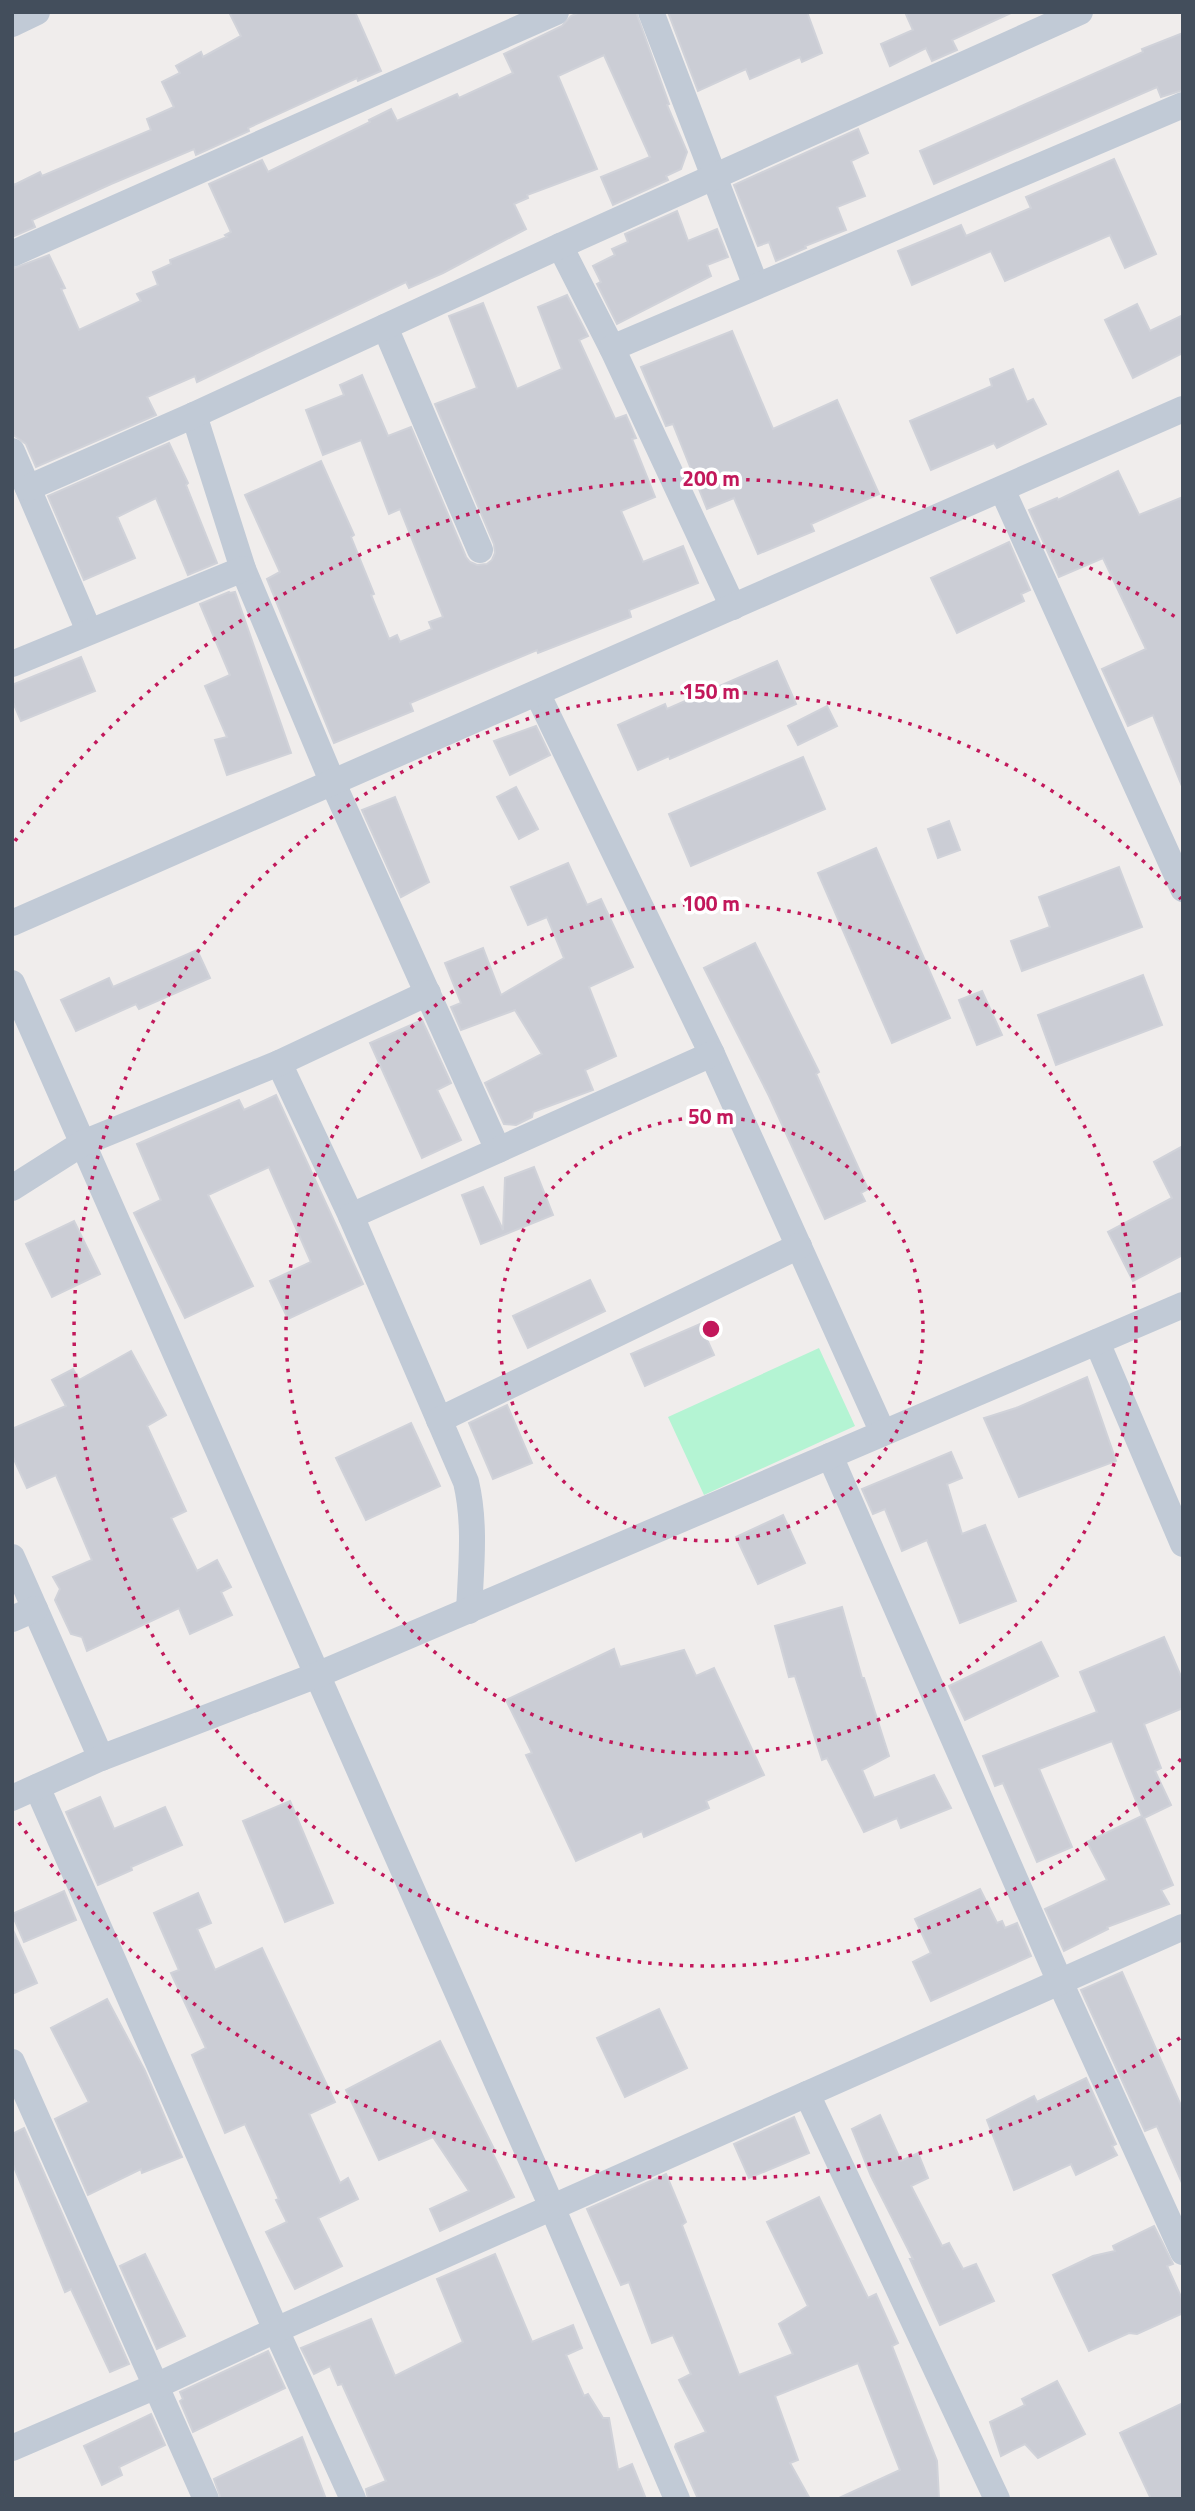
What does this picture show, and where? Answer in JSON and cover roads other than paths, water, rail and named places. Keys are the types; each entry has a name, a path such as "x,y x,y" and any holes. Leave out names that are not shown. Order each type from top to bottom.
{"street":[{"path":"12,24 37,12"},
{"path":"12,254 556,12"},
{"path":"651,12 756,286"},
{"path":"28,488 1080,12"},
{"path":"612,348 1183,105"},
{"path":"560,246 612,348 733,607"},
{"path":"386,327 480,550"},
{"path":"12,923 1183,409"},
{"path":"194,415 243,569 332,781 498,1150"},
{"path":"12,451 89,631"},
{"path":"1002,489 1183,889"},
{"path":"12,664 243,569"},
{"path":"537,692 712,1054 883,1433"},
{"path":"12,982 552,2207 677,2499"},
{"path":"12,1188 83,1143 279,1063 428,993"},
{"path":"351,1216 712,1054"},
{"path":"279,1063 351,1216 466,1482 471,1504 469,1611"},
{"path":"439,1420 799,1246"},
{"path":"12,1798 101,1758 317,1675 1183,1306"},
{"path":"1097,1342 1183,1544"},
{"path":"830,1456 1060,1982 1183,2252"},
{"path":"12,1557 24,1614 101,1758"},
{"path":"37,1787 353,2499"},
{"path":"12,2448 1183,1927"},
{"path":"12,2062 206,2499"},
{"path":"807,2094 997,2499"}]}
